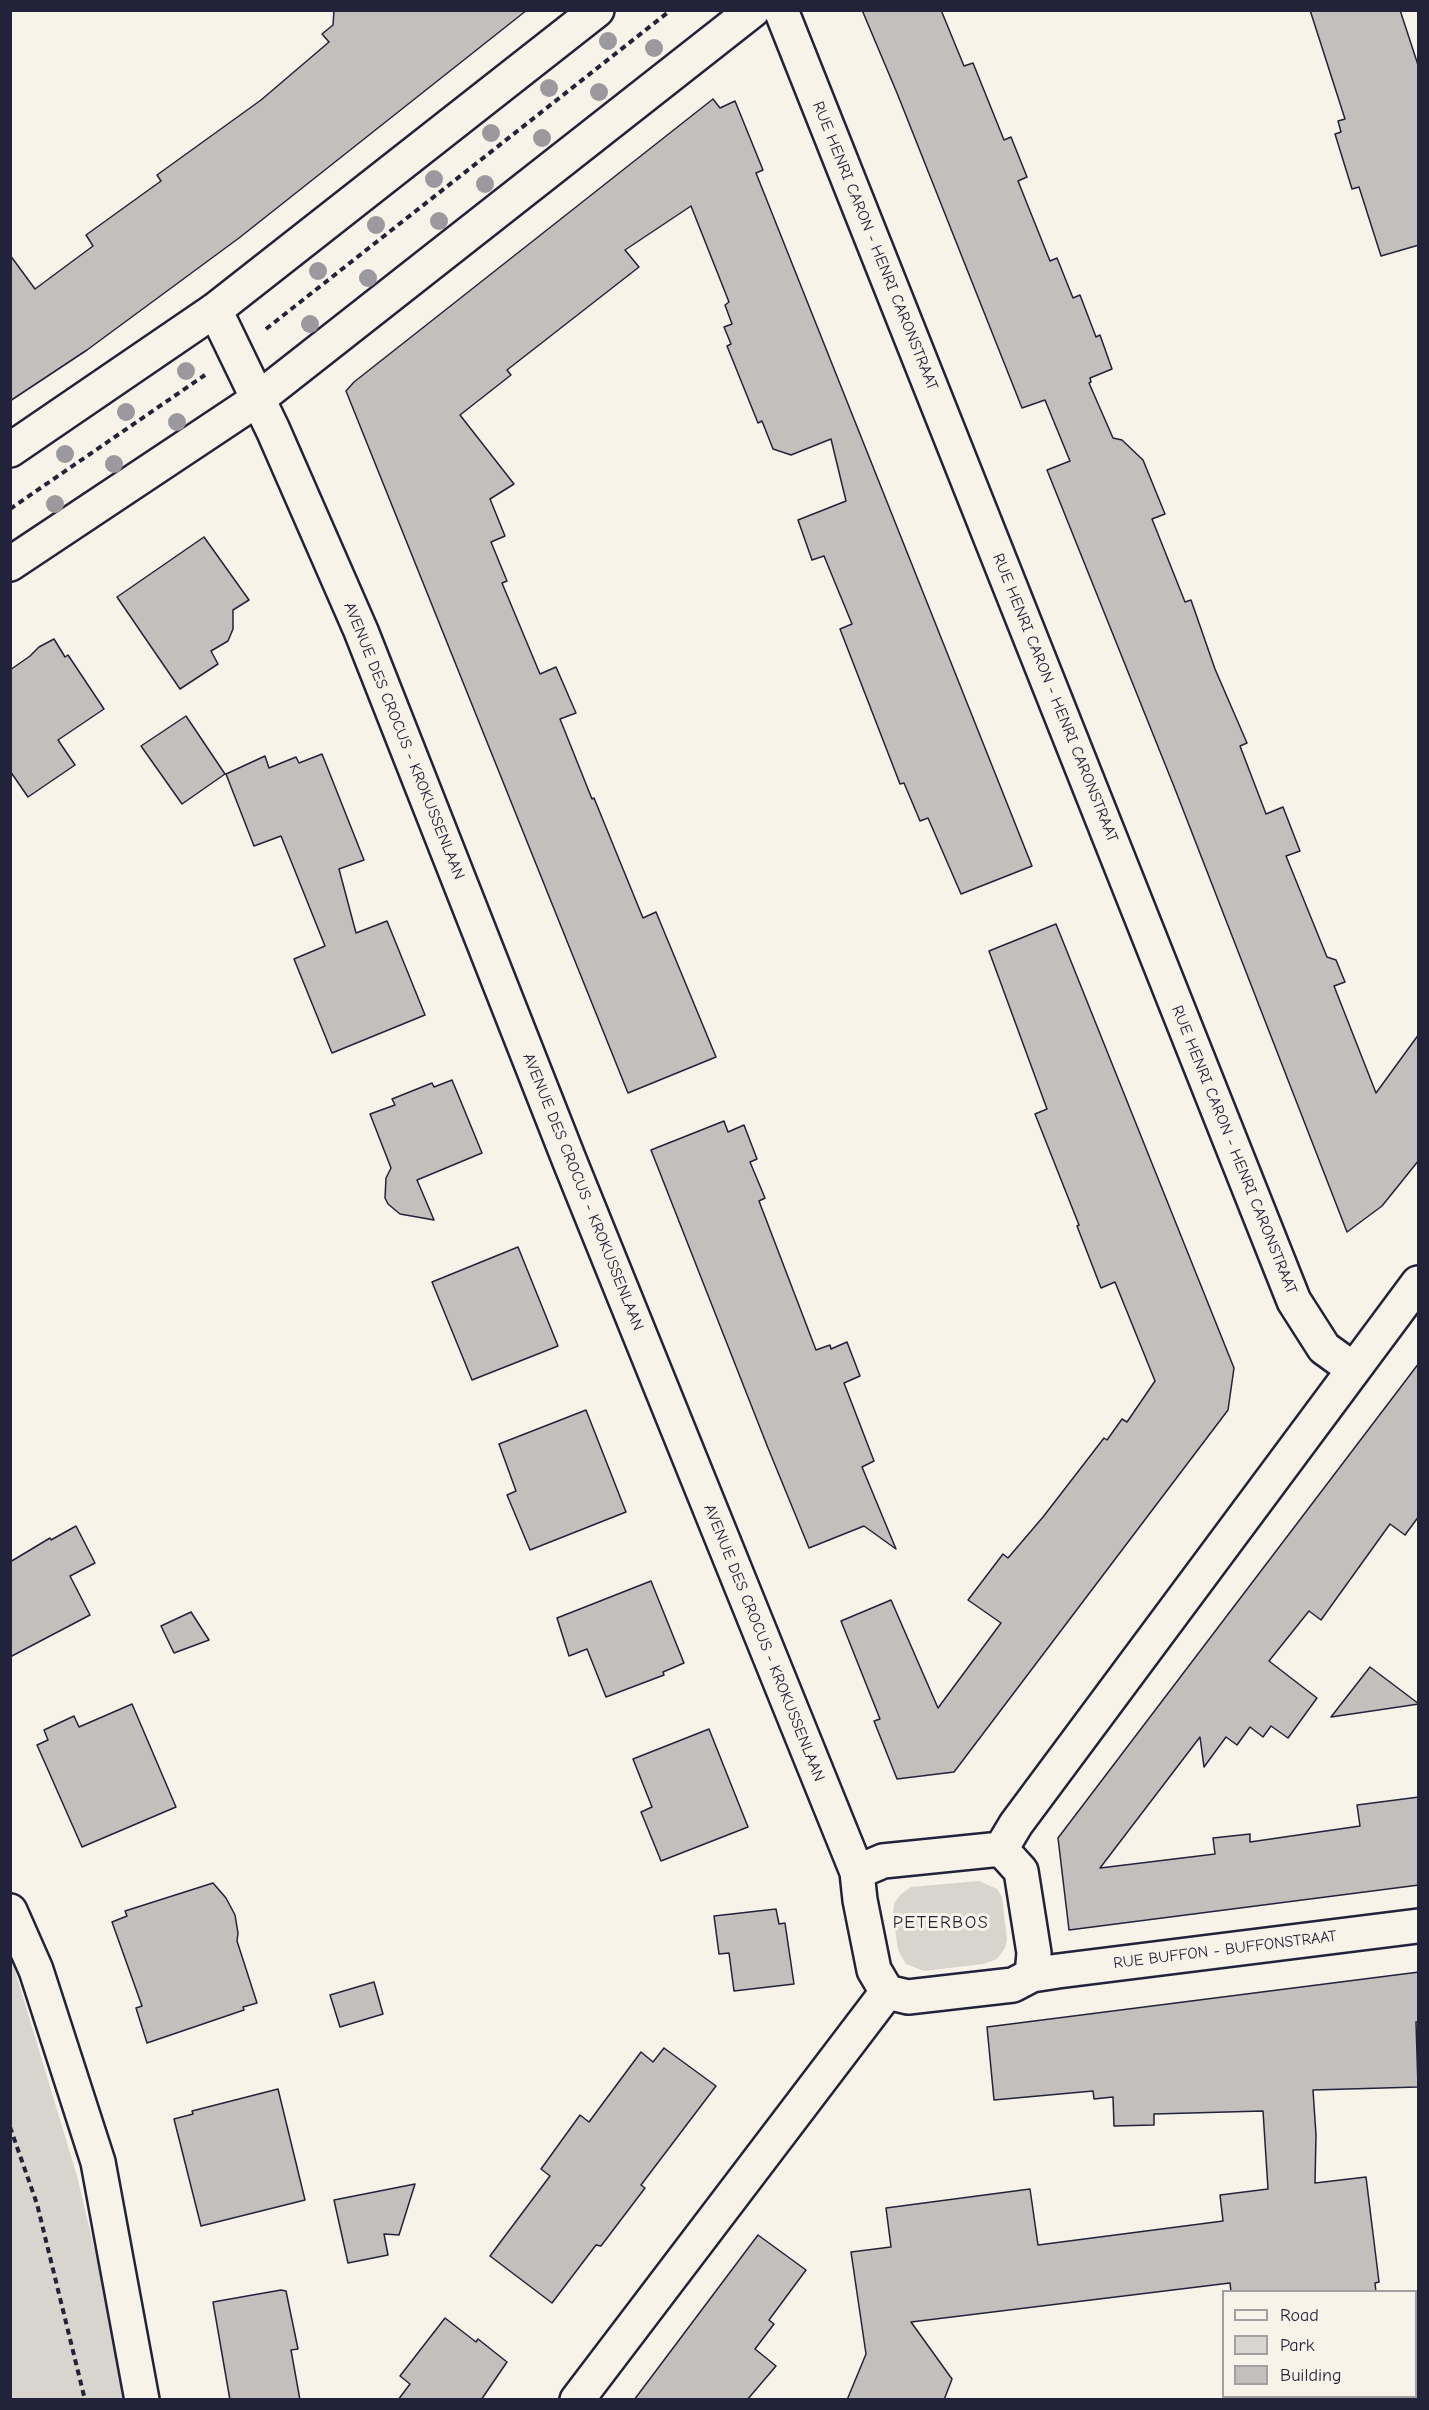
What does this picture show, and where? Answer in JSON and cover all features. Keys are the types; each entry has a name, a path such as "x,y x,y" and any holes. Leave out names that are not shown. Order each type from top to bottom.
{"street":[{"path":"10,450 215,310 597,10"},
{"path":"10,564 258,399 753,10"},
{"name":"RUE HENRI CARON - HENRI CARONSTRAAT","path":"781,10 1294,1301 1324,1348 1353,1369"},
{"name":"AVENUE DES CROCUS - KROKUSSENLAAN","path":"215,310 258,399 361,631 570,1162 857,1872 860,1900 874,1970 888,1992"},
{"path":"1001,1849 1016,1824 1419,1283"},
{"path":"857,1872 883,1862 1001,1849"},
{"path":"1001,1849 1021,1871 1034,1953 1032,1975"},
{"path":"10,1911 36,1970 98,2162 142,2400"},
{"name":"RUE BUFFON - BUFFONSTRAAT","path":"888,1992 908,1996 1013,1985 1032,1975 1419,1926"},
{"path":"578,2400 888,1992"}],"path":[{"path":"10,509 236,353 671,10"},
{"path":"10,2127 37,2204 85,2400"}],"green space":[{"path":"979,1881 997,1889 1002,1897 1007,1939 1005,1948 997,1959 983,1964 924,1971 906,1964 898,1950 893,1914 894,1904 900,1895 911,1887"},
{"path":"10,1954 77,2176 123,2369 127,2399 11,2399"}],"building":[{"path":"334,10 527,10 239,238 87,350 10,401 10,255 35,289 93,246 86,235 161,181 157,175 261,100 329,42 322,34 333,25"},
{"path":"862,10 941,10 964,66 973,63 1004,140 1011,137 1027,177 1018,181 1050,261 1057,258 1073,298 1080,295 1096,337 1100,335 1112,369 1090,378 1089,383 1113,438 1122,440 1143,460 1165,514 1152,519 1185,602 1191,600 1215,669 1247,743 1240,746 1266,814 1283,807 1300,851 1286,856 1327,957 1336,960 1345,982 1334,986 1376,1093 1419,1034 1419,1160 1382,1206 1347,1232 1175,789 1047,470 1070,461 1045,400 1022,408"},
{"path":"1310,10 1400,10 1419,68 1419,245 1381,256 1359,187 1352,189 1335,134 1341,132 1338,121 1345,119"},
{"path":"713,99 720,108 735,101 763,170 756,173 1032,866 961,894 928,818 920,821 904,783 900,784 840,629 852,624 824,556 812,560 798,520 846,501 831,439 791,455 773,449 762,421 758,423 727,346 731,344 724,327 732,324 725,305 729,302 691,206 625,250 639,267 507,370 511,375 460,415 514,484 490,499 505,536 491,542 507,581 502,583 540,674 556,667 576,713 560,719 592,799 594,798 643,918 656,912 716,1057 628,1093 346,391 354,382"},
{"path":"204,537 249,600 233,610 233,629 228,641 211,651 218,664 180,689 117,597"},
{"path":"54,639 65,657 68,655 104,709 58,740 75,765 28,797 10,771 10,670 39,647"},
{"path":"186,716 225,774 182,804 141,746"},
{"path":"322,754 364,860 339,869 356,933 387,921 425,1015 332,1053 294,959 325,946 281,836 254,846 226,774 265,756 269,768 296,757 299,763"},
{"path":"1056,924 1234,1368 1228,1410 954,1772 897,1779 874,1721 880,1719 841,1621 891,1600 938,1708 1001,1623 968,1600 1003,1554 1008,1558 1043,1517 1104,1438 1107,1440 1122,1419 1127,1422 1155,1381 1115,1282 1101,1288 1077,1226 1079,1225 1035,1114 1047,1109 989,951"},
{"path":"452,1080 482,1153 417,1180 434,1220 400,1214 388,1204 385,1198 386,1178 391,1168 370,1114 395,1105 392,1099 432,1083 434,1087"},
{"path":"724,1121 728,1132 744,1125 757,1159 750,1162 765,1198 759,1201 816,1350 830,1345 831,1349 847,1342 860,1376 844,1383 874,1461 862,1467 896,1549 864,1526 809,1548 768,1448 651,1150"},
{"path":"518,1247 558,1346 472,1380 432,1282"},
{"path":"1419,1363 1419,1516 1405,1535 1390,1524 1321,1620 1309,1611 1269,1661 1317,1698 1288,1738 1271,1726 1263,1737 1250,1727 1237,1745 1226,1737 1204,1767 1200,1737 1100,1868 1215,1854 1213,1838 1250,1834 1250,1842 1360,1826 1357,1805 1419,1797 1419,1885 1069,1930 1058,1838"},
{"path":"586,1410 626,1512 530,1550 507,1495 516,1491 499,1444"},
{"path":"76,1526 95,1563 70,1576 90,1615 10,1657 10,1562 50,1538 51,1540"},
{"path":"651,1581 684,1663 663,1672 664,1675 606,1697 587,1649 569,1656 557,1618"},
{"path":"191,1612 209,1640 174,1653 161,1626"},
{"path":"1370,1667 1419,1704 1331,1717"},
{"path":"132,1704 176,1807 82,1847 37,1745 48,1740 44,1730 74,1716 79,1727"},
{"path":"709,1729 748,1827 661,1861 641,1812 652,1807 633,1759"},
{"path":"213,1883 226,1898 235,1915 237,1941 257,2003 243,2007 244,2010 147,2043 136,2008 142,2006 112,1922 127,1916 125,1911"},
{"path":"776,1909 779,1924 785,1923 794,1984 734,1991 729,1953 719,1954 714,1916"},
{"path":"1419,1972 1419,2022 1416,2022 1418,2087 1313,2090 1316,2135 1315,2183 1366,2177 1379,2282 1375,2283 1376,2290 1231,2290 1230,2283 911,2322 952,2379 944,2400 847,2400 866,2354 851,2252 891,2247 886,2208 1030,2189 1038,2245 1223,2221 1220,2195 1268,2189 1263,2111 1154,2114 1154,2125 1114,2126 1113,2097 1094,2099 1093,2091 994,2100 987,2027"},
{"path":"374,1982 383,2014 340,2027 330,1995"},
{"path":"664,2048 716,2086 641,2185 645,2188 601,2246 596,2245 552,2303 490,2256 550,2176 541,2169 580,2115 589,2122 641,2052 653,2062"},
{"path":"278,2089 305,2200 201,2226 174,2119 193,2114 192,2111"},
{"path":"415,2184 399,2235 384,2234 388,2255 348,2263 334,2200"},
{"path":"758,2235 806,2270 769,2320 774,2324 755,2349 776,2366 747,2400 634,2400"},
{"path":"286,2291 298,2349 291,2350 300,2400 230,2400 213,2302"},
{"path":"445,2318 476,2342 478,2339 507,2362 481,2400 398,2400 410,2384 400,2376"}],"district":[{"name":"PETERBOS","path":"941,1923"}]}
